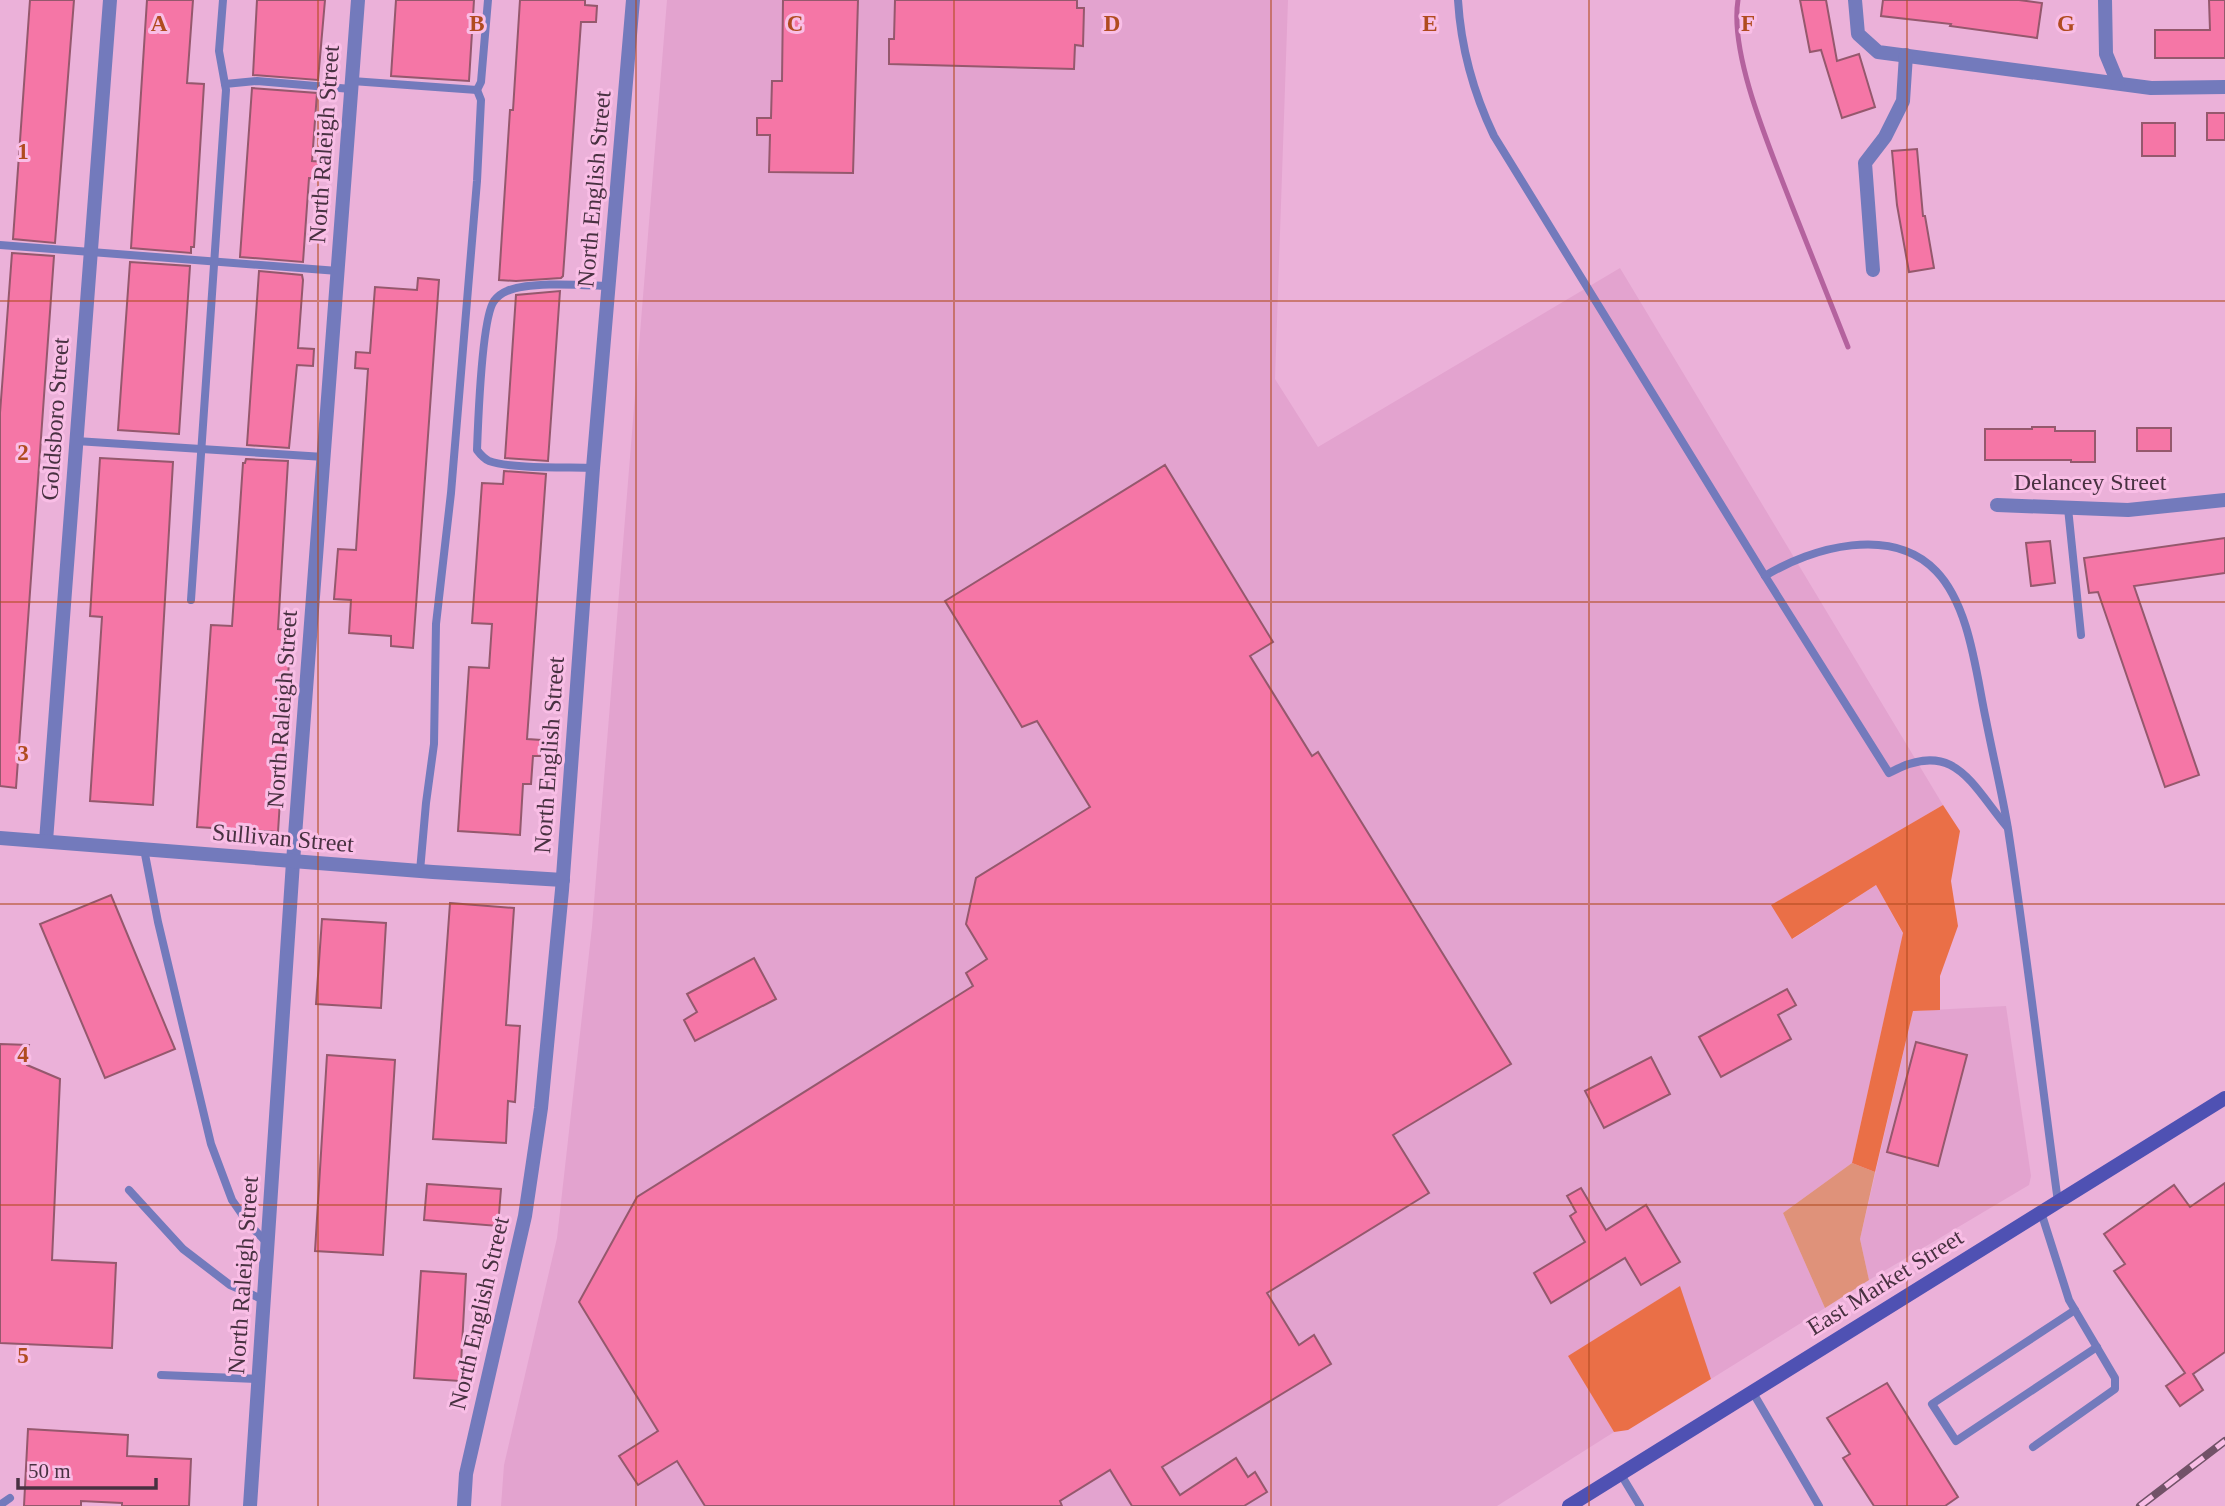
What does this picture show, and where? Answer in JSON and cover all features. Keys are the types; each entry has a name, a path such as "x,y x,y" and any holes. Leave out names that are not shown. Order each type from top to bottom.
{"main road":[{"name":"East Market Street","path":"1569,1506 2225,1098"}],"street":[{"name":"Goldsboro Street","path":"46,841 110,0"},
{"name":"North Raleigh Street","path":"250,1506 293,862 358,0"},
{"name":"North English Street","path":"464,1506 466,1474 525,1216 541,1108 563,880 593,468 633,0"},
{"path":"1855,0 1858,34 1878,52 2151,88 2225,88"},
{"path":"2105,0 2106,54 2118,83"},
{"path":"1873,270 1865,163 1885,137 1903,101 1906,55"},
{"name":"Delancey Street","path":"1997,505 2128,510 2225,500"},
{"name":"Sullivan Street","path":"0,838 293,862 563,880"}],"lane":[{"path":"191,600 216,262 225,83 219,51 223,0"},
{"path":"420,871 434,744 436,624 452,480 477,181 481,100 477,90 481,82 488,0"},
{"path":"1458,0 1465,58 1473,86 1494,136 1889,772 1905,764 1927,760 1955,765 1973,781 2007,827"},
{"path":"225,83 257,81 477,90"},
{"path":"0,245 338,271"},
{"path":"593,468 516,464 489,461 481,457 477,450 483,361 488,314 501,294 534,286 608,285"},
{"path":"76,441 324,457"},
{"path":"2068,508 2081,635"},
{"path":"1765,576 1789,562 1846,545 1882,545 1913,553 1936,570 1952,591 1969,640 2007,827 2058,1202"},
{"path":"144,849 158,922 211,1144 232,1200 248,1223 268,1244"},
{"path":"129,1190 183,1249 230,1285 264,1300"},
{"path":"2033,1447 2115,1389 2115,1378 2069,1300 2041,1212"},
{"path":"2075,1310 1932,1404 1956,1441 2096,1347"},
{"path":"161,1375 259,1379"},
{"path":"1752,1391 1819,1506"},
{"path":"1620,1473 1640,1506"},
{"path":"0,1505 10,1499"}],"shaded area":[{"path":"667,0 1288,0 1275,379 1318,447 1620,268 1943,805 1772,905 1793,939 1876,885 1903,934 1852,1163 1783,1213 1825,1308 1711,1379 1679,1287 1569,1356 1614,1432 1497,1506 501,1506 504,1465 557,1238 592,927"},
{"path":"1943,805 1960,831 1951,881 1958,926 1940,976 1940,1010 1913,1011 1875,1172 1852,1163 1903,933 1876,885 1792,939 1771,905"},
{"path":"2006,1006 2031,1176 2029,1185 1869,1280 1860,1239 1913,1011"},
{"path":"1852,1163 1875,1172 1860,1239 1869,1280 1825,1308 1783,1213"},
{"path":"1680,1286 1711,1379 1628,1430 1614,1432 1568,1356"}],"building":[{"path":"30,0 74,0 55,243 13,239"},
{"path":"147,0 193,0 187,83 204,84 194,247 191,247 191,253 131,248"},
{"path":"257,0 325,0 318,80 253,75"},
{"path":"396,0 474,0 469,81 391,76"},
{"path":"520,0 585,0 585,5 597,6 596,22 581,22 563,276 516,281 499,280"},
{"path":"783,0 858,0 853,173 769,172 770,135 757,135 757,118 771,118 772,81 782,81"},
{"path":"895,0 1077,0 1077,8 1084,8 1083,46 1075,45 1074,69 889,64 889,39 894,39"},
{"path":"1800,0 1826,0 1837,61 1859,54 1875,107 1842,118 1821,50 1810,52"},
{"path":"1883,0 2019,0 2042,3 2037,38 1881,16"},
{"path":"2209,0 2225,0 2225,58 2155,58 2155,30 2210,30"},
{"path":"252,88 317,93 312,161 326,162 325,179 309,178 303,262 240,257"},
{"path":"2207,113 2225,113 2225,140 2207,140"},
{"path":"2142,123 2175,123 2175,156 2142,156"},
{"path":"1917,149 1923,216 1934,268 1909,272 1897,205 1892,151"},
{"path":"12,253 54,256 16,788 0,786 0,413"},
{"path":"130,262 190,266 179,434 118,430"},
{"path":"259,271 302,275 303,280 298,348 314,349 313,366 297,365 289,448 247,445"},
{"path":"418,278 439,280 413,648 391,646 391,636 349,633 351,600 334,599 338,549 356,550 368,369 355,368 356,352 370,353 375,287 417,290"},
{"path":"560,291 548,461 505,458 516,295"},
{"path":"2055,427 2055,431 2095,431 2095,462 1985,460 1985,429"},
{"path":"2137,428 2171,428 2171,451 2137,451"},
{"path":"100,458 173,462 153,805 90,801 102,617 90,616"},
{"path":"246,459 288,461 278,629 291,630 278,832 197,827 211,625 232,626 243,463"},
{"path":"1165,465 1273,642 1250,656 1312,756 1318,752 1511,1064 1393,1135 1429,1193 1267,1293 1299,1345 1314,1335 1331,1364 1162,1467 1180,1495 1236,1458 1248,1477 1255,1472 1267,1492 1244,1506 1132,1506 1110,1470 1060,1501 1062,1506 705,1506 677,1461 638,1485 619,1456 658,1431 579,1302 637,1197 973,986 966,973 987,959 966,924 976,878 1090,807 1037,721 1022,727 945,601"},
{"path":"504,471 546,474 527,739 541,740 540,756 533,756 531,784 523,784 520,835 458,831 469,667 489,668 492,624 472,623 482,483 503,484"},
{"path":"2225,538 2225,573 2134,586 2199,775 2165,787 2098,592 2089,593 2084,558"},
{"path":"2050,541 2055,583 2031,586 2026,543"},
{"path":"111,895 175,1049 105,1078 40,924"},
{"path":"450,903 514,908 506,1025 520,1026 515,1102 508,1101 506,1143 433,1139"},
{"path":"322,919 386,923 381,1008 316,1004"},
{"path":"754,958 776,999 695,1041 684,1020 697,1012 687,994"},
{"path":"1787,989 1796,1005 1778,1015 1791,1039 1721,1077 1699,1037"},
{"path":"1916,1042 1967,1055 1938,1166 1887,1152"},
{"path":"0,1044 29,1045 27,1065 60,1079 52,1260 116,1263 112,1348 0,1343"},
{"path":"327,1055 395,1060 383,1255 315,1251"},
{"path":"1651,1057 1670,1094 1604,1128 1585,1091"},
{"path":"2225,1183 2225,1352 2193,1374 2203,1390 2180,1406 2166,1386 2185,1373 2114,1271 2125,1264 2104,1234 2174,1185 2190,1207"},
{"path":"427,1184 501,1189 498,1226 424,1220"},
{"path":"1581,1188 1606,1230 1646,1205 1680,1262 1641,1285 1625,1258 1551,1303 1534,1273 1585,1242 1570,1216 1576,1212 1567,1196"},
{"path":"421,1271 466,1274 460,1381 414,1378"},
{"path":"1887,1383 1958,1497 1945,1506 1874,1506 1843,1458 1850,1454 1827,1418"},
{"path":"28,1429 128,1435 127,1456 191,1459 189,1506 122,1506 122,1503 81,1501 81,1506 24,1506"}],"waterway":[{"path":"1738,0 1740,48 1754,104 1848,347"}],"railway":[{"path":"2140,1506 2225,1441"}]}
